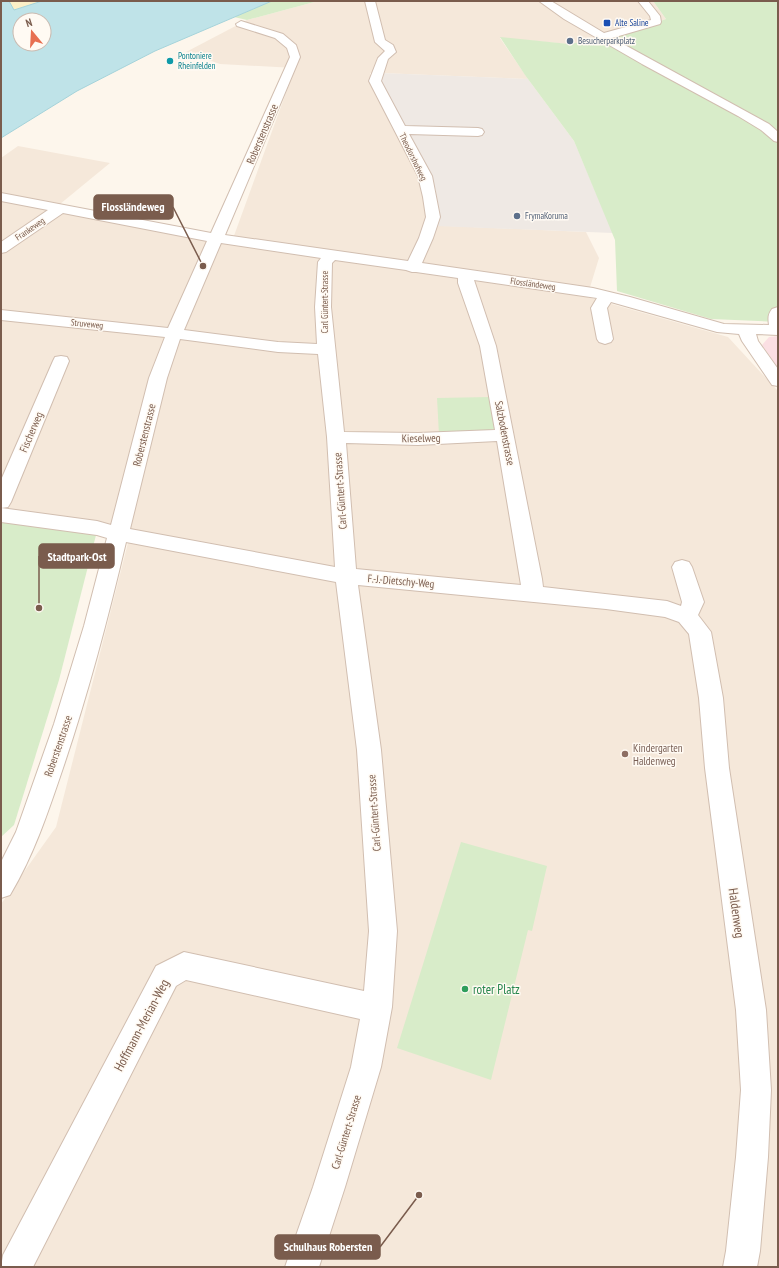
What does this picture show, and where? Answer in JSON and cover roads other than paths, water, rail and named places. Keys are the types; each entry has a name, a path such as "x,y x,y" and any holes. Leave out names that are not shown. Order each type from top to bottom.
{"street":[{"name":"Theodorshofweg","path":"370,1 380,42 390,49 391,52 383,58 381,66 377,71 375,81 425,176 433,217 426,238 412,268"},
{"path":"544,1 552,8 580,23 607,31 646,62 742,113 765,127 778,138"},
{"path":"607,31 656,22 655,16 644,1"},
{"path":"580,23 585,20 594,19"},
{"name":"Roberstenstrasse","path":"1,886 28,834 66,724 95,626 158,378 174,334 295,57 292,47 279,36 241,24"},
{"path":"400,130 478,132"},
{"name":"Flossländeweg","path":"1,197 216,238 606,296 723,329 778,330"},
{"name":"Frankeweg","path":"1,249 59,209"},
{"name":"Carl Güntert-Strasse","path":"326,349 323,307 325,262 330,256"},
{"name":"Salzbodenstrasse","path":"466,276 466,283 488,346 532,579 532,593"},
{"path":"605,339 599,308 606,296"},
{"path":"778,312 776,316 778,330"},
{"name":"Struveweg","path":"1,315 152,330 278,347 326,349"},
{"path":"746,330 750,341 778,381"},
{"name":"Carl-Güntert-Strasse","path":"302,1267 330,1187 366,1066 377,1007 383,931 370,750 346,576 336,437 326,349"},
{"name":"Fischerweg","path":"1,502 61,361"},
{"name":"Kieselweg","path":"336,437 418,439 506,436"},
{"path":"1,515 97,528 118,534"},
{"name":"F.-J.-Dietschy-Weg","path":"118,534 346,576 532,593 667,609 687,616"},
{"path":"682,567 693,602 687,616"},
{"name":"Haldenweg","path":"687,616 700,632 710,698 717,768 751,1010 756,1090 752,1157 743,1251 740,1267"},
{"name":"Hoffmann-Merian-Weg","path":"16,1267 166,976 184,966 352,1004 377,1007"}],"water":[{"path":"1,1 9,1 14,10 42,1 272,1 155,51 77,91 1,138"}],"place":[{"name":"Alte Saline","path":"607,23"},
{"name":"Besucherparkplatz","path":"570,41"},
{"name":"Pontoniere Rheinfelden","path":"170,61"},
{"name":"FrymaKoruma","path":"517,216"},
{"name":"Flossländeweg","path":"203,266"},
{"name":"Stadtpark-Ost","path":"39,608"},
{"name":"Kindergarten Haldenweg","path":"625,754"},
{"name":"roter Platz","path":"465,989"},
{"name":"Schulhaus Robersten","path":"419,1195"}]}
